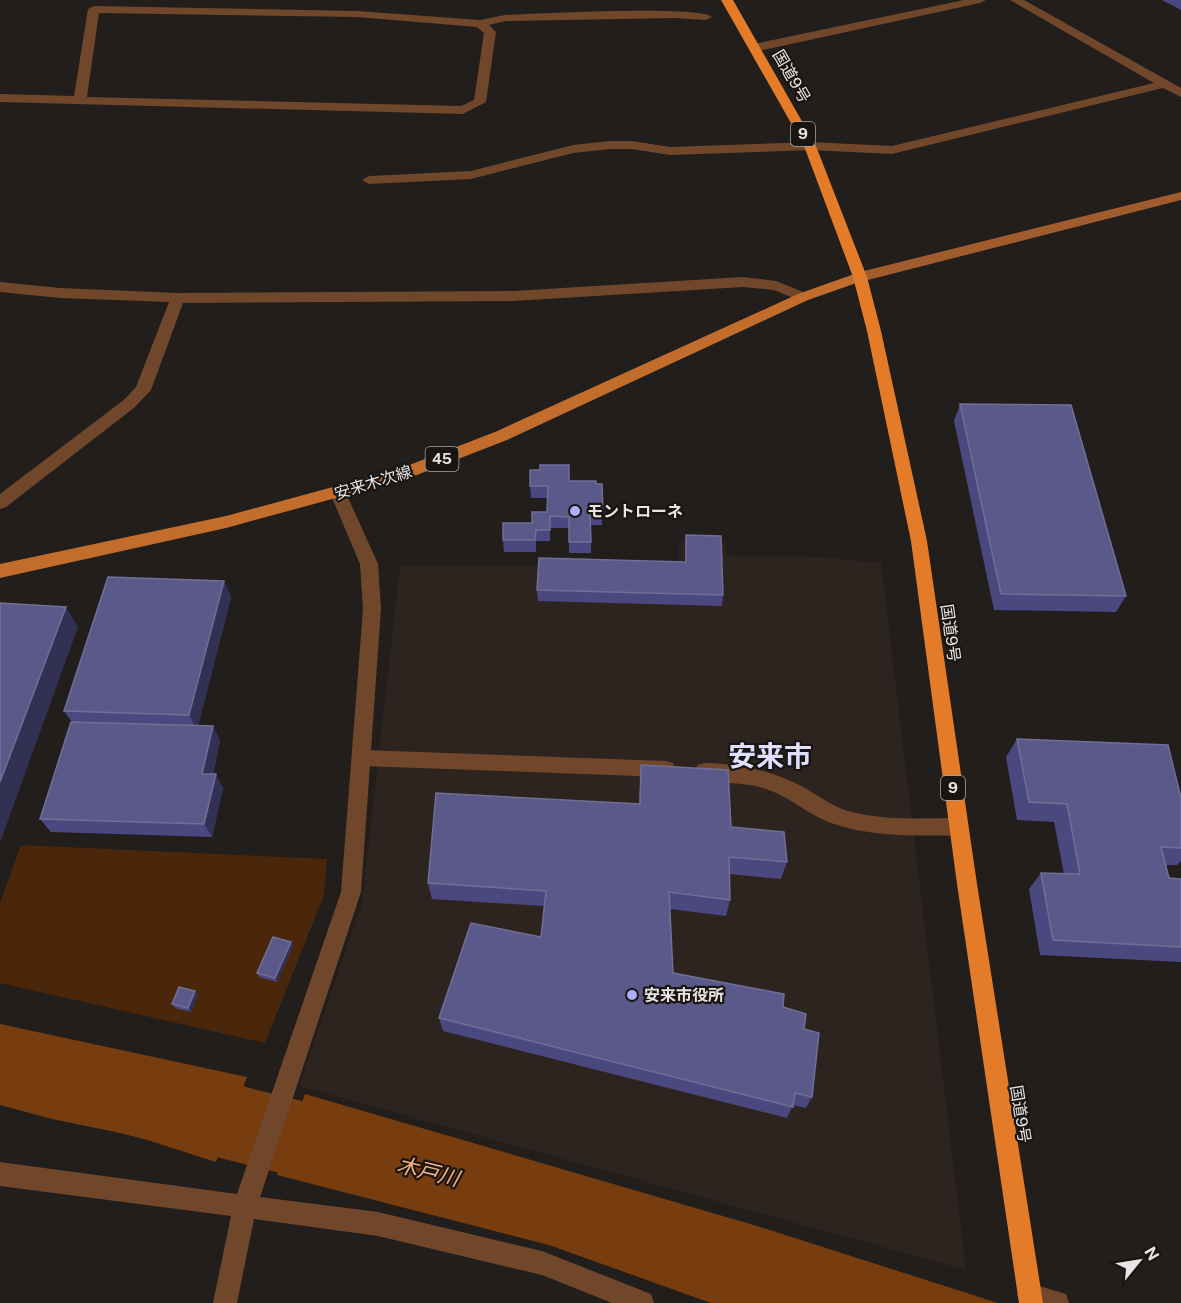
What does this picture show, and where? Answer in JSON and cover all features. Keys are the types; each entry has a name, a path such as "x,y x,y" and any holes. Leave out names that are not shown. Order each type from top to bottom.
{"highway":[{"name":"国道9号","path":"727,0 810,146 860,277 877,342 919,541 958,827 1030,1299"}],"main road":[{"name":"安来木次線","path":"0,571 226,522 403,474 501,436 720,338 803,297 860,277"}],"street":[{"path":"754,48 980,0"},
{"path":"1016,0 1181,93"},
{"path":"80,100 95,5 357,14 480,24 504,18 675,15 706,17"},
{"path":"0,98 463,110 480,102 490,32 480,24"},
{"path":"369,180 471,175 573,148 610,145 670,151 810,146 892,150 1166,84"},
{"path":"860,277 1181,196"},
{"path":"0,287 60,293 178,298 513,296 743,282 776,286 803,297"},
{"path":"0,503 130,403 142,390 178,298"},
{"path":"225,1303 245,1205 351,892 372,609 369,564 338,493"},
{"path":"362,758 744,773 776,783 833,815 869,824 958,827"},
{"path":"0,1174 378,1224 542,1263 642,1303"},
{"path":"1030,1299 1057,1303"}],"shaded area":[{"name":"安来市役所","path":"679,542 725,542 727,556 823,557 881,563 966,1270 299,1086 362,904 400,566 679,566"},
{"path":"21,845 327,859 324,895 265,1043 0,983 0,903"}],"water":[{"path":"0,1024 247,1077 216,1162 135,1136 52,1119 0,1105"},
{"path":"305,1094 757,1226 998,1303 711,1303 549,1245 277,1175"}],"building":[{"path":"960,404 1071,405 1126,596 1001,594"},
{"name":"モントローネ","path":"540,465 569,465 569,481 596,481 596,484 602,484 603,513 590,514 591,542 569,542 569,517 550,516 550,530 536,530 535,540 503,540 503,523 532,523 532,512 547,512 548,486 530,486 530,470 540,470"},
{"path":"686,535 721,536 723,595 537,590 539,558 686,562"},
{"path":"108,577 224,581 189,715 64,711"},
{"path":"0,603 66,607 0,782"},
{"path":"71,722 213,726 202,774 216,774 204,824 40,819"},
{"path":"1017,739 1168,745 1181,798 1181,848 1161,847 1169,878 1181,879 1181,947 1053,940 1041,873 1080,874 1067,804 1029,802"},
{"path":"641,765 728,770 731,827 784,832 787,862 729,857 730,900 669,892 673,973 784,994 783,1007 806,1014 804,1029 819,1033 812,1097 795,1093 793,1107 439,1018 471,923 541,937 546,891 428,883 436,793 640,804"},
{"path":"273,937 291,942 275,978 257,973"},
{"path":"179,987 195,991 188,1008 172,1004"}],"waterway":[{"name":"木戸川","path":"0,1065 372,1157"}],"place":[{"name":"モントローネ","path":"575,511"},
{"name":"安来市役所","path":"632,995"}],"district":[{"name":"安来市","path":"770,756"}]}
